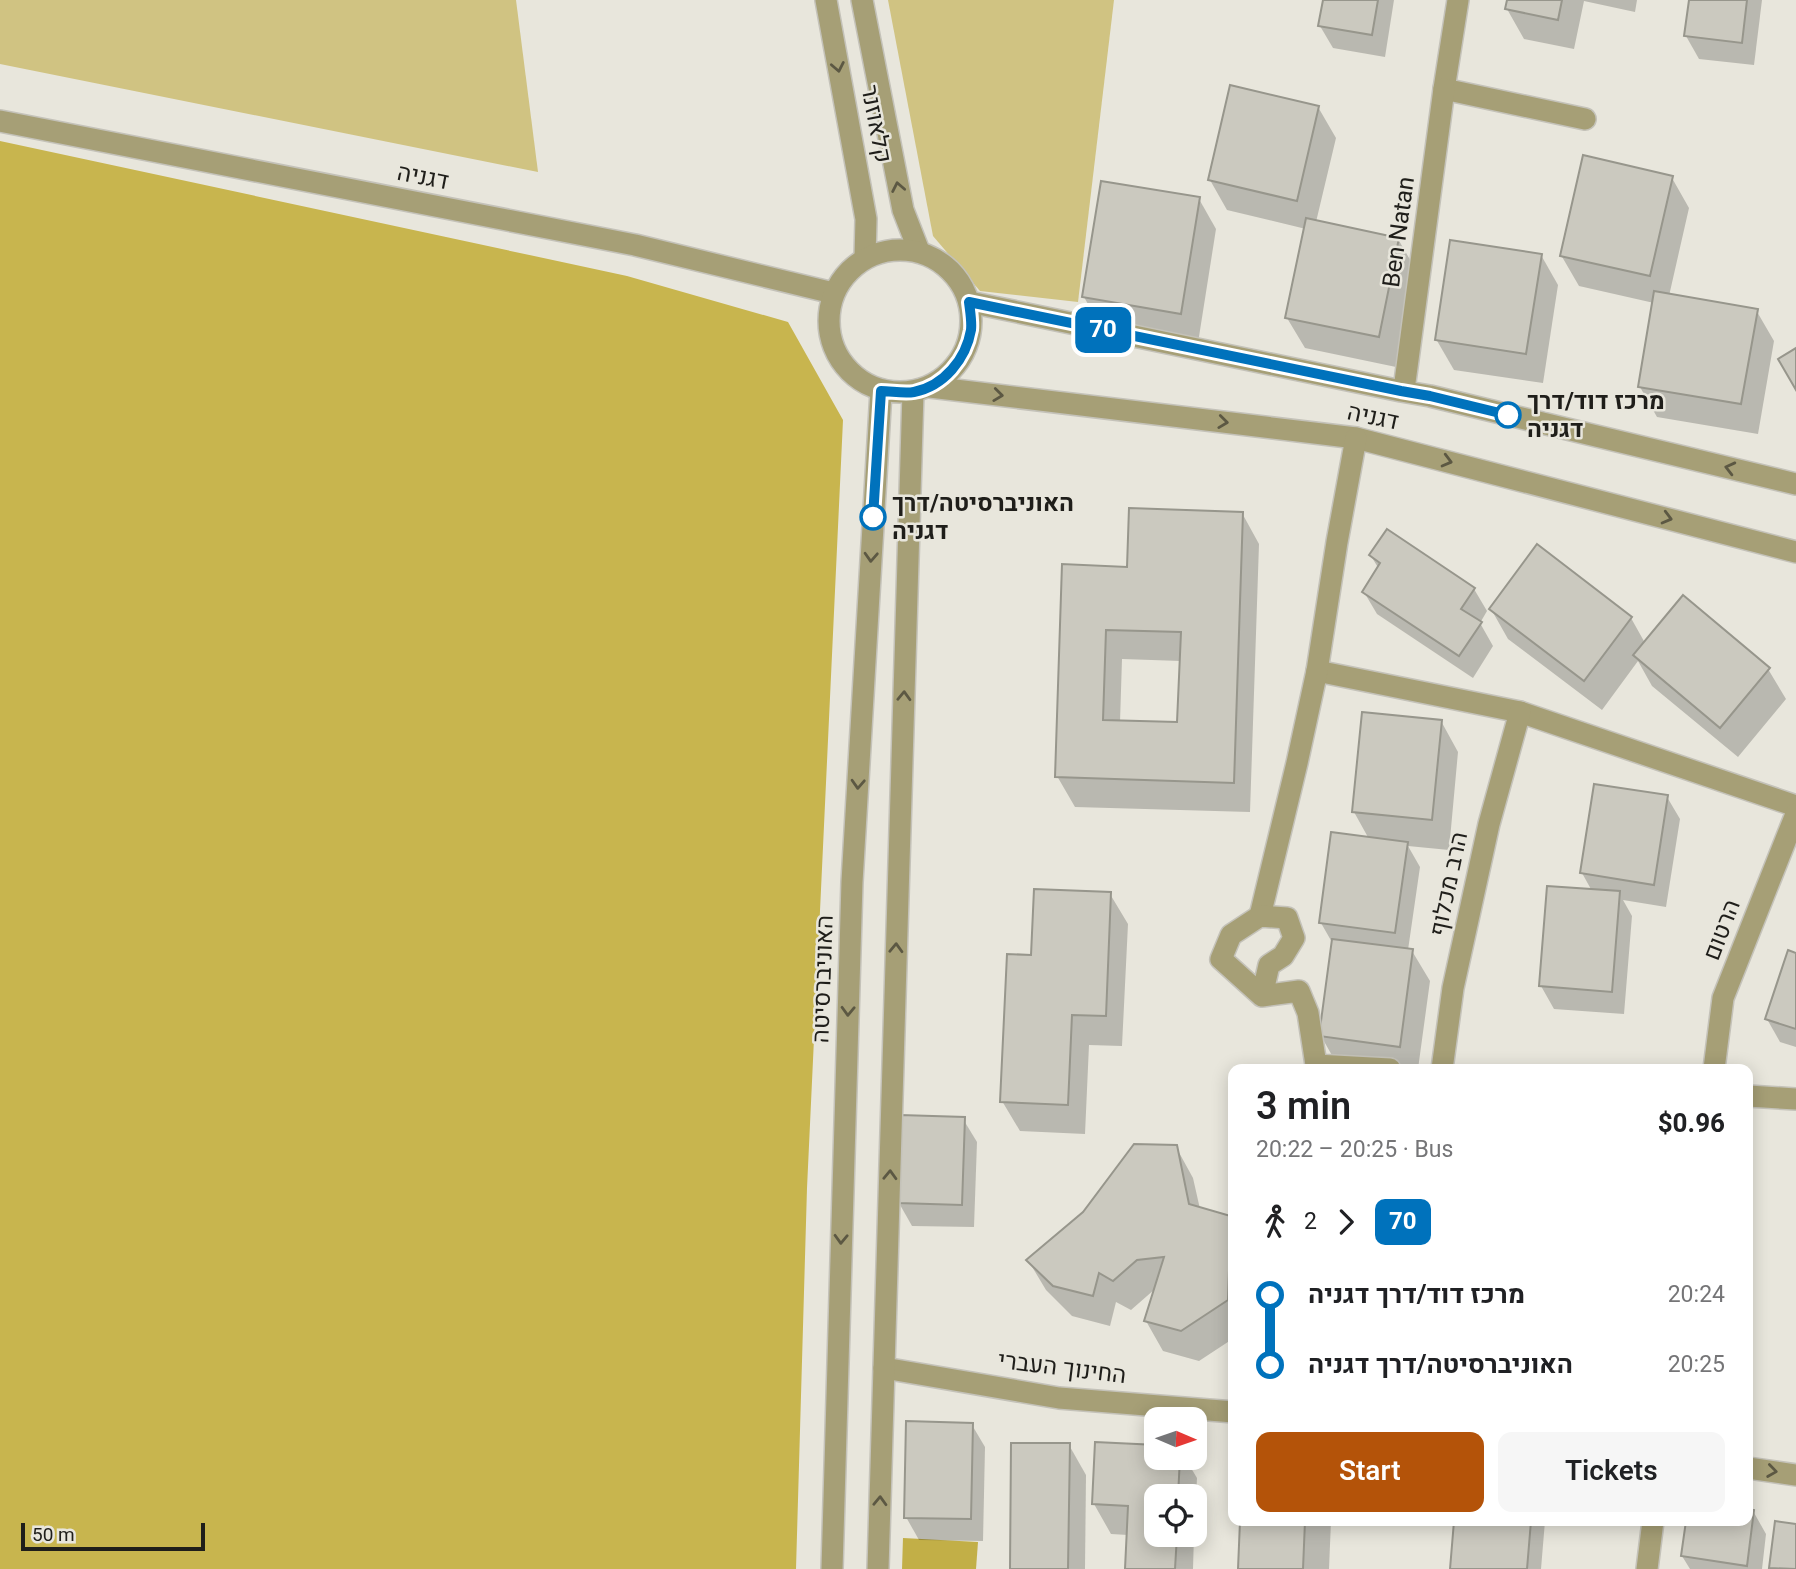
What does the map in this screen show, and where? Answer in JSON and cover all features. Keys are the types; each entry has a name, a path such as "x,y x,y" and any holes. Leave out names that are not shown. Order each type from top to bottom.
{"street":[{"name":"קלאוזנר","path":"826,0 866,219 865,258"},
{"name":"קלאוזנר","path":"862,0 903,210 919,251"},
{"name":"Ben Natan","path":"1405,382 1458,0"},
{"path":"1444,89 1585,119"},
{"name":"דגניה","path":"0,121 635,245 833,293"},
{"path":"894,249 919,251 941,262 958,279 969,302 971,328 965,352 950,373 921,389 881,391 860,382 842,365 831,342 828,317 833,293 845,274 865,258 894,249"},
{"name":"דגניה","path":"969,302 1430,396 1796,484"},
{"path":"878,1569 921,389"},
{"name":"דגניה","path":"921,389 1356,438 1796,552"},
{"name":"האוניברסיטה","path":"832,1569 852,882 881,391"},
{"path":"1260,916 1317,671 1356,438"},
{"path":"1317,671 1520,712 1796,806"},
{"name":"הרב מכלוף","path":"1442,1064 1453,988 1489,824 1520,712"},
{"name":"הרטום","path":"1715,1064 1723,998 1796,814"},
{"path":"1260,916 1287,918 1294,938 1283,956 1269,965 1262,996 1221,958 1231,935 1260,916"},
{"path":"1262,996 1299,991 1308,1013 1316,1064"},
{"path":"1753,1096 1796,1099"},
{"name":"החינוך העברי","path":"884,1368 1059,1398 1228,1412"},
{"path":"1753,1469 1796,1475"},
{"path":"1647,1569 1652,1526"}],"shaded area":[{"path":"0,0 516,0 538,172 0,64"},
{"path":"888,0 1114,0 1078,302 980,291 933,236"},
{"path":"0,141 627,276 788,322 843,420 807,1188 796,1569 0,1569"},
{"path":"903,1538 978,1542 976,1569 902,1569"}],"building":[{"path":"1323,0 1378,0 1372,35 1318,26"},
{"path":"1507,0 1562,0 1558,20 1505,9"},
{"path":"1689,0 1747,0 1742,43 1684,36"},
{"path":"1230,85 1319,106 1297,201 1208,180"},
{"path":"1583,155 1673,176 1650,276 1560,256"},
{"path":"1101,181 1200,197 1181,314 1082,297"},
{"path":"1306,218 1399,238 1379,337 1285,318"},
{"path":"1450,240 1542,254 1526,354 1435,340"},
{"path":"1654,291 1758,309 1741,404 1638,387"},
{"path":"1796,348 1796,390 1778,359"},
{"path":"1129,508 1243,512 1234,783 1055,777 1062,564 1127,567","holes":["1106,630 1181,632 1177,722 1103,720"]},
{"path":"1387,529 1475,588 1461,609 1482,622 1459,656 1362,592 1380,563 1369,555"},
{"path":"1537,544 1632,617 1584,681 1489,609"},
{"path":"1683,595 1770,668 1720,728 1633,655"},
{"path":"1362,712 1442,720 1432,820 1352,812"},
{"path":"1594,784 1668,795 1654,885 1580,873"},
{"path":"1331,832 1408,842 1395,933 1319,923"},
{"path":"1547,886 1620,891 1612,992 1539,986"},
{"path":"1034,889 1111,892 1106,1016 1072,1015 1068,1105 1000,1102 1007,954 1031,955"},
{"path":"1332,939 1413,949 1400,1047 1319,1036"},
{"path":"1788,950 1796,953 1796,1029 1765,1019"},
{"path":"900,1115 965,1117 962,1205 898,1203"},
{"path":"1134,1144 1177,1145 1189,1204 1228,1215 1228,1300 1181,1331 1144,1321 1164,1257 1137,1260 1113,1281 1099,1273 1093,1296 1053,1286 1026,1260 1083,1212"},
{"path":"906,1421 973,1423 971,1519 904,1518"},
{"path":"1095,1442 1144,1444 1144,1470 1179,1470 1179,1484 1144,1484 1144,1547 1176,1547 1175,1569 1125,1569 1128,1506 1092,1504"},
{"path":"1011,1443 1070,1443 1068,1569 1010,1569"},
{"path":"1775,1521 1796,1524 1796,1569 1769,1568"},
{"path":"1240,1526 1305,1526 1303,1569 1238,1569"},
{"path":"1454,1526 1531,1526 1527,1569 1450,1569"},
{"path":"1685,1526 1752,1526 1747,1566 1681,1556"}],"bus line":[{"name":"70","path":"873,517 881,391 913,392 930,387 950,373 965,352 971,328 969,302 1430,396 1508,415"}],"place":[{"name":"מרכז דוד/דרך דגניה","path":"1508,415"},
{"name":"האוניברסיטה/דרך דגניה","path":"873,517"}]}
